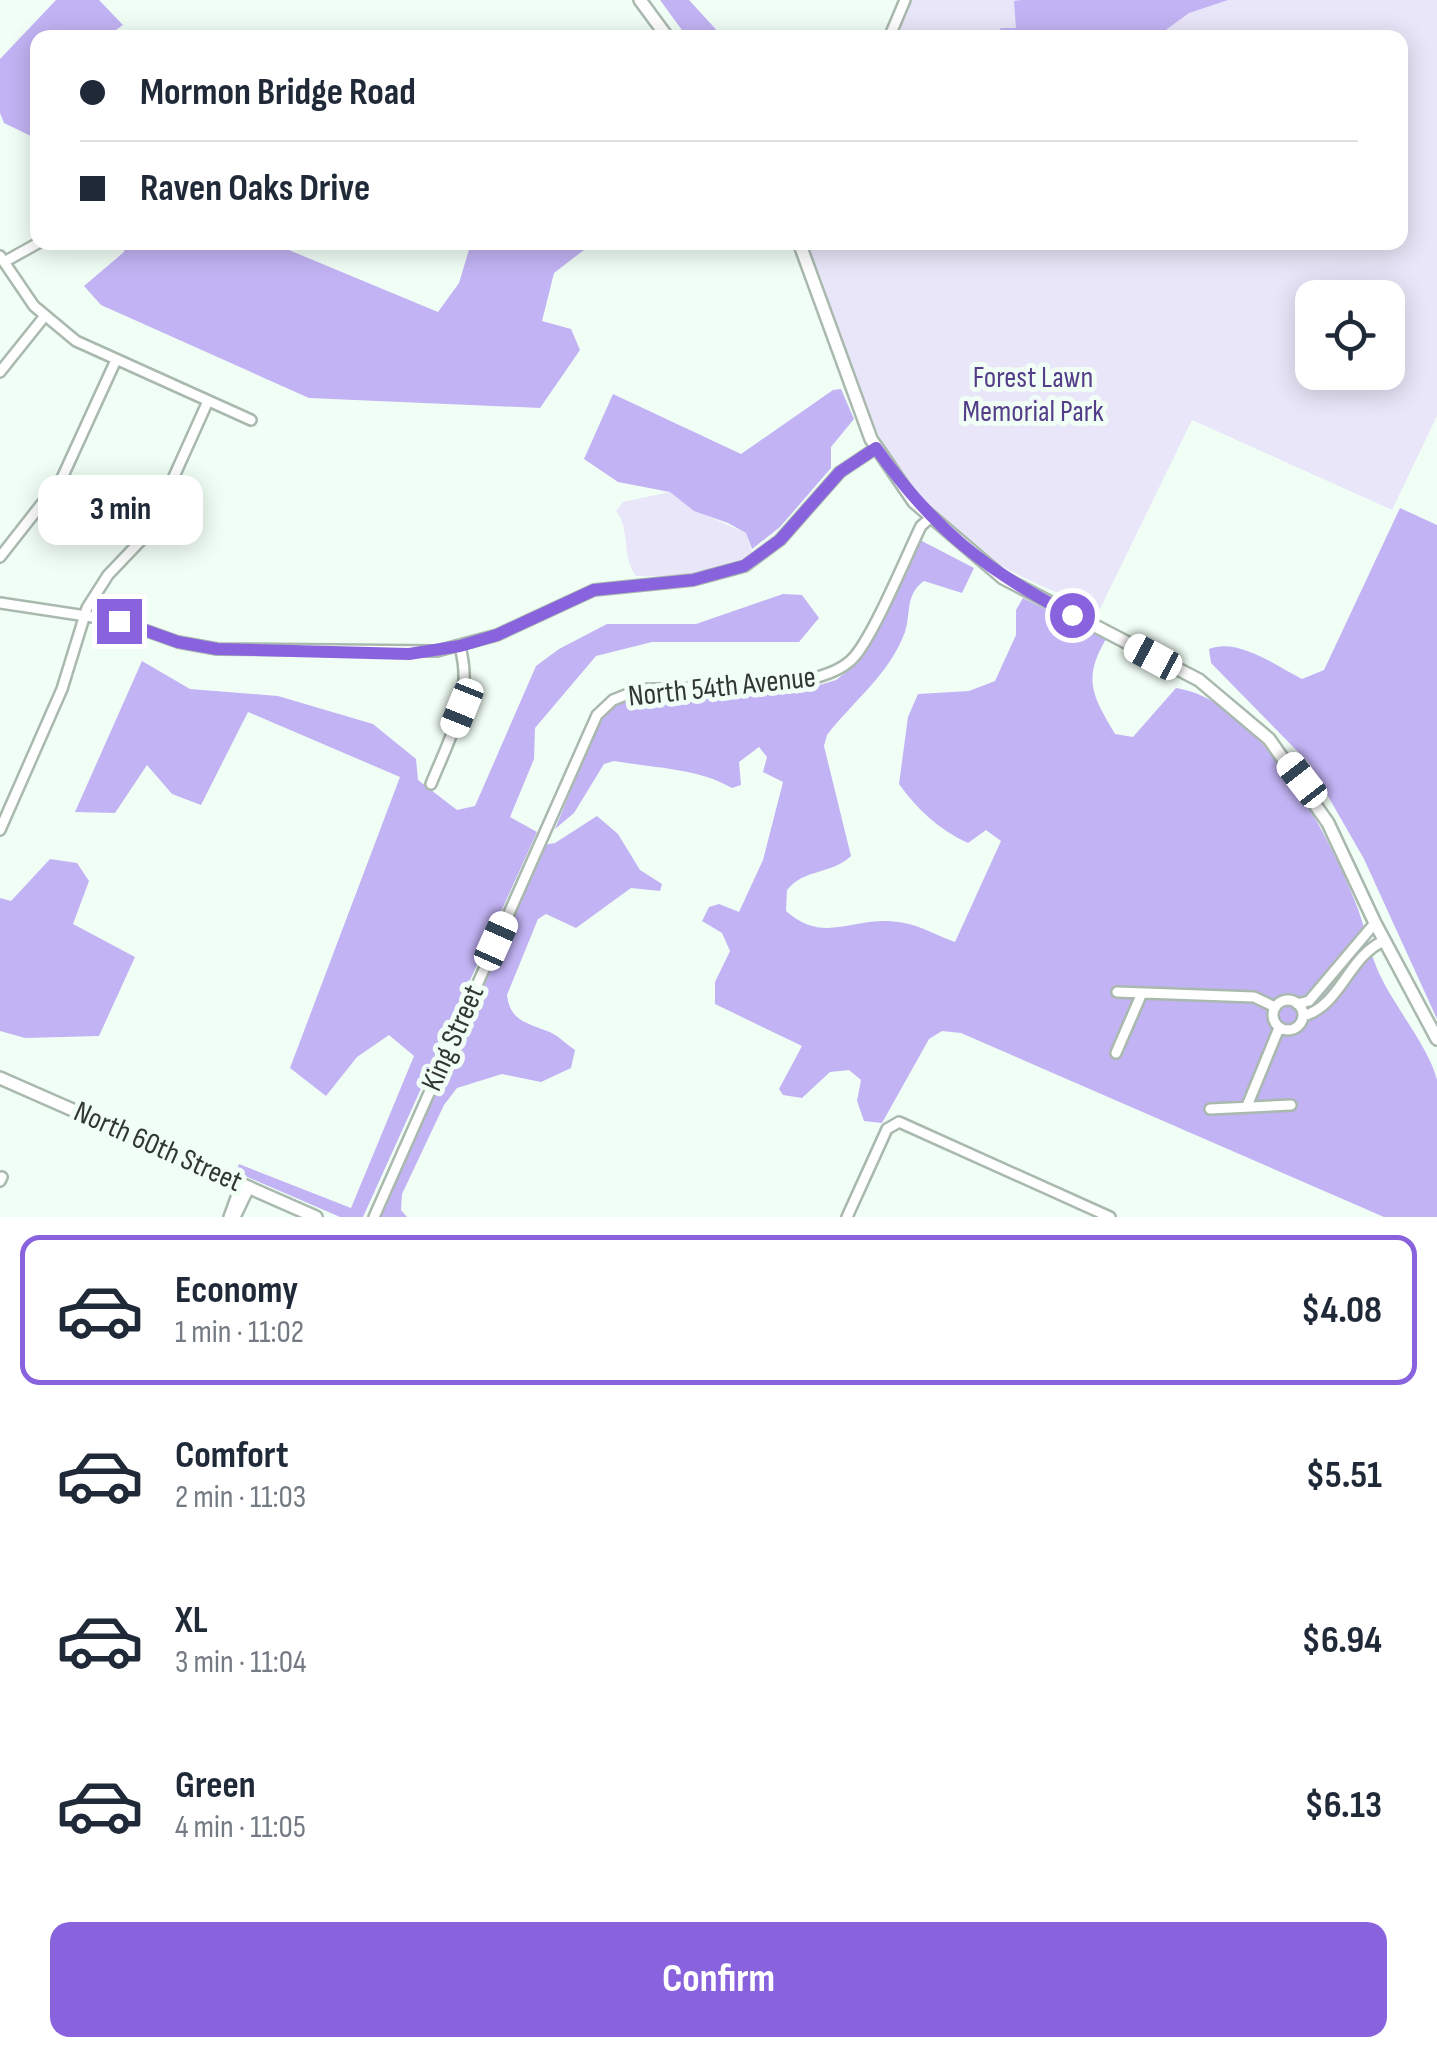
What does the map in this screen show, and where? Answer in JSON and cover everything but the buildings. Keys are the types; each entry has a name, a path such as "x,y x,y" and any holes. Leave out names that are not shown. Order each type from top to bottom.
{"main road":[{"path":"640,0 662,30"},
{"path":"802,250 876,448 930,518 1003,578 1199,680 1250,720 1316,801 1375,924 1437,1038"},
{"name":"North 60th Street","path":"0,1078 316,1217"}],"street":[{"path":"892,30 905,0"},
{"path":"30,247 2,260 44,317 76,341 251,420"},
{"path":"0,372 44,317"},
{"path":"0,557 62,478 116,360"},
{"path":"0,830 62,689 84,614 108,575 150,532 208,401"},
{"path":"0,602 84,614 217,649 409,654 460,646 497,635 594,590 693,580 744,566 780,540 840,472 876,448"},
{"name":"North 54th Avenue","path":"612,700 638,690 806,681 832,674 860,649 921,526 930,518"},
{"path":"431,784 465,696 460,646"},
{"name":"King Street","path":"374,1217 589,728 612,700"},
{"path":"1375,924 1309,1001 1284,1001 1275,1007 1273,1020 1279,1028 1294,1029 1303,1016 1325,1005 1366,950 1384,940"},
{"path":"1117,992 1254,997 1275,1007"},
{"path":"1116,1053 1142,993"},
{"path":"1297,1004 1303,1016"},
{"path":"1246,1106 1279,1028"},
{"path":"1210,1109 1292,1105"},
{"path":"848,1216 893,1123 902,1122 1110,1217"},
{"path":"232,1217 245,1186"},
{"path":"1078,1217 1084,1205"}],"green space":[{"name":"Forest Lawn Memorial Park","path":"909,0 1437,0 1437,416 1392,510 1192,420 1099,611 995,562 954,532 921,498 894,461 853,379 807,250 1408,250 1408,30 895,30"},
{"path":"670,492 694,510 746,533 753,556 685,577 636,576 616,511 623,502"}],"shaded area":[{"path":"56,0 99,0 123,25 116,30 30,30 30,136 4,123 0,113 0,59"},
{"path":"660,0 689,0 717,30 682,30"},
{"path":"1228,0 1189,13 1166,30 999,30 1016,28 1014,1"},
{"path":"289,250 438,312 459,283 469,250 584,250 554,273 542,321 571,329 580,350 540,408 309,398 101,305 84,286 124,252"},
{"path":"841,389 854,419 831,447 831,468 780,527 752,549 746,533 728,523 694,511 670,492 618,482 584,459 613,394 741,454 833,390"},
{"path":"1400,508 1437,525 1437,1019 1364,859 1309,763 1211,663 1209,649 1220,646 1244,650 1302,679 1324,670"},
{"path":"920,540 974,568 962,593 924,581 918,586 911,598 905,632 890,661 827,735 824,746 851,856 794,883 787,890 786,911 815,927 886,921 904,923 955,942 1001,841 986,830 968,843 957,838 929,818 899,784 908,717 918,694 969,691 995,681 1016,635 1016,610 1023,598 1106,639 1094,666 1093,688 1115,734 1133,737 1176,688 1207,698 1236,717 1288,776 1346,879 1382,980 1433,1067 1437,1080 1437,1217 1384,1217 961,1033 942,1031 929,1039 882,1123 864,1121 857,1101 861,1080 849,1070 830,1072 802,1098 783,1095 779,1089 802,1046 715,1004 715,982 730,951 722,933 702,921 709,907 719,904 739,912 763,860 783,782 763,772 767,757 759,747 739,762 741,785 732,788 705,776 675,770 614,761 604,764 574,813 555,829 599,722 614,704 633,697 810,688 836,680 859,662"},
{"path":"783,594 802,595 819,618 799,642 652,642 596,656 535,728 534,759 510,817 537,832 363,1217 340,1217 236,1172 239,1164 351,1208 414,1056 389,1035 357,1057 326,1096 290,1068 400,777 248,712 201,805 172,794 147,765 115,813 75,812 142,661 190,689 278,696 373,724 416,759 418,780 457,810 475,806 536,666 559,649 607,624 696,624"},
{"path":"597,816 618,834 640,870 662,884 660,891 631,888 576,928 546,914 538,919 507,995 520,1019 554,1034 575,1050 571,1068 541,1082 502,1074 457,1088 444,1105 402,1194 401,1210 407,1217 379,1217 543,845 555,843"},
{"path":"50,859 77,863 89,881 73,924 135,957 99,1036 25,1038 0,1031 0,898 11,901"}],"route":[{"path":"119,621 178,642 217,649 409,654 460,646 497,635 568,598 594,590 643,582 693,580 744,566 780,540 840,472 876,448 914,502 975,558 1003,578 1072,615"}]}
